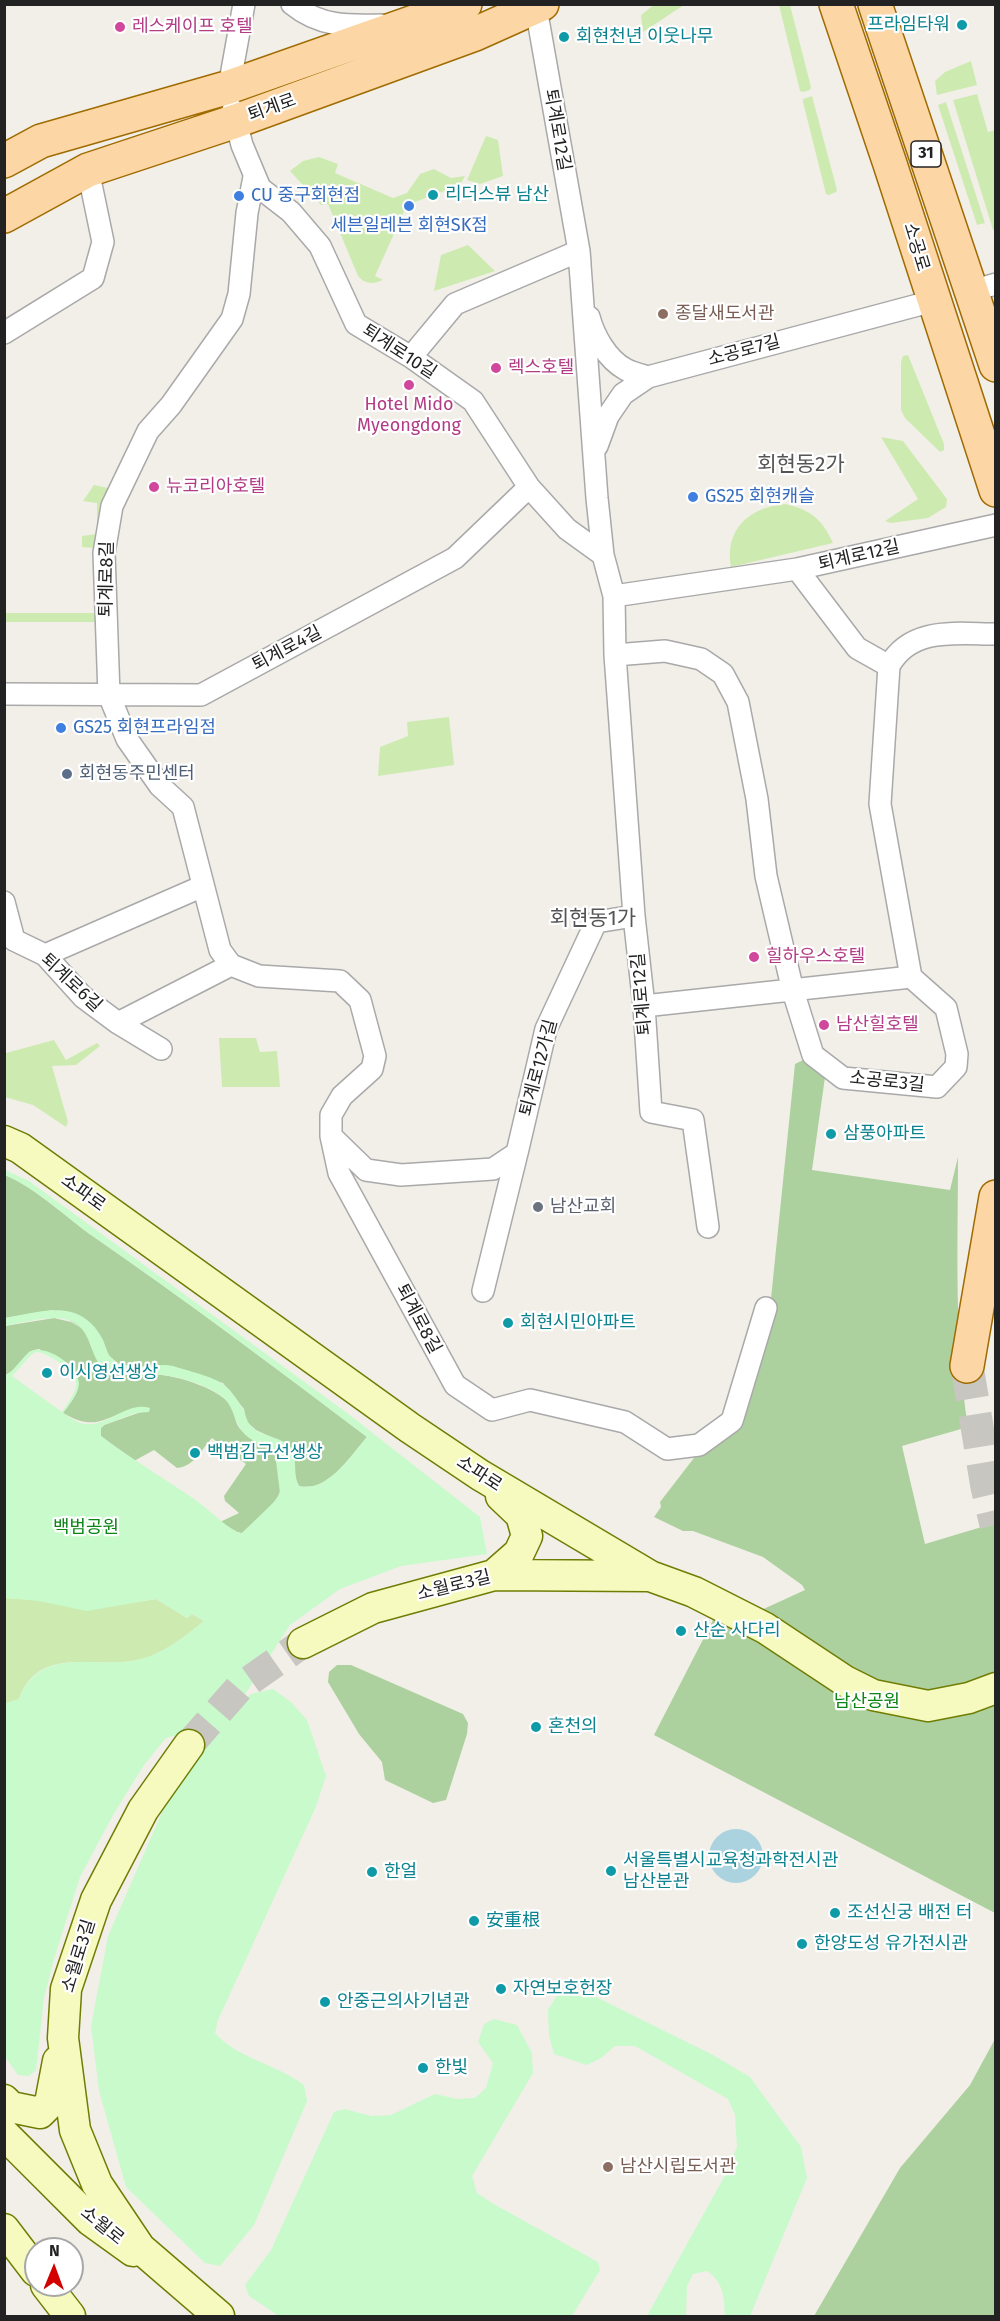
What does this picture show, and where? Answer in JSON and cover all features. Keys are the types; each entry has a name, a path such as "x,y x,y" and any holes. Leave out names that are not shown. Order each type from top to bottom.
{"main road":[{"name":"퇴계로","path":"4,161 41,141 227,87 465,4"},
{"name":"소공로","path":"836,4 996,490"},
{"name":"31","path":"875,4 983,287 996,365"},
{"name":"퇴계로","path":"4,216 88,170 236,121 475,34 539,6"},
{"name":"소파로","path":"4,1141 20,1148 404,1424 480,1475 650,1576 694,1592 765,1628 845,1681 873,1695 928,1706 969,1698 996,1688"},
{"path":"967,1366 996,1197"},
{"path":"480,1475 521,1515 527,1536 519,1553 494,1575"},
{"name":"소월로3길","path":"303,1643 373,1608 494,1575 650,1576"},
{"name":"소월로3길","path":"140,2248 97,2184 75,2130 63,2038 66,1989 96,1900 143,1810 189,1744"},
{"path":"4,2100 11,2107 40,2113 50,2103 63,2038"},
{"name":"소월로","path":"4,2134 90,2220 136,2253 201,2316"},
{"path":"4,2229 24,2255"},
{"name":"소월로","path":"140,2248 219,2316"},
{"path":"55,2297 70,2316"}],"street":[{"path":"227,87 244,4"},
{"path":"292,4 316,20 332,24 410,25"},
{"name":"퇴계로12길","path":"539,6 585,296 594,334 624,369 648,377"},
{"name":"퇴계로10길","path":"227,87 242,145 254,177 260,188 291,212 320,246 356,324 411,357 472,401 530,487 567,529 603,555"},
{"path":"4,333 93,278 103,242 88,170"},
{"name":"퇴계로8길","path":"254,177 247,213 239,294 232,319 171,405 148,431 112,506 104,554 109,695 127,738 160,786 183,807 220,950 231,965 259,976 340,981 360,1000 375,1056 372,1069 342,1096 331,1114 331,1137 339,1173 455,1385 492,1410 531,1400 625,1422 667,1449 699,1444 732,1421 766,1308"},
{"path":"411,357 455,304 579,251"},
{"name":"퇴계로12길","path":"579,251 603,555 614,596 615,655 651,1112 693,1120 708,1227"},
{"name":"소공로7길","path":"594,452 608,416 623,394 648,377 933,301"},
{"name":"퇴계로4길","path":"4,694 201,695 455,558 530,487"},
{"name":"퇴계로12길","path":"614,596 797,569 996,525"},
{"path":"797,569 857,648 889,666"},
{"path":"644,1006 911,977 880,804 889,666 897,652 923,637 942,634 996,634"},
{"path":"615,655 664,651 700,659 723,674 728,683 738,702 757,799 766,876 793,991"},
{"path":"45,955 203,886"},
{"name":"퇴계로6길","path":"4,902 14,940 45,955 83,997 118,1023 161,1049"},
{"name":"퇴계로12가길","path":"483,1291 546,1029 596,922 634,916"},
{"path":"118,1023 231,965"},
{"name":"소공로3길","path":"793,991 813,1055 843,1078 937,1087 956,1067 955,1042 946,1008 911,977"},
{"path":"331,1137 366,1170 401,1175 493,1168 517,1153"}],"green space":[{"path":"655,4 684,5 643,32 641,15"},
{"path":"779,5 790,5 810,90 800,91"},
{"path":"971,61 977,85 937,95 935,81 945,72"},
{"path":"977,94 988,132 995,130 995,231 953,100"},
{"path":"812,96 837,190 829,195 826,194 803,102 803,99"},
{"path":"946,102 985,223 977,225 938,105"},
{"path":"486,136 498,140 503,176 480,184 467,180"},
{"path":"319,157 338,164 335,173 393,198 407,193 420,174 434,169 451,178 465,176 460,185 407,205 375,276 383,280 370,283 358,276 328,204 321,205 290,171 303,161"},
{"path":"468,245 495,271 434,291 441,255"},
{"path":"908,355 944,444 944,450 940,452 905,418 901,410 901,362 903,356"},
{"path":"881,437 903,441 947,499 946,507 928,518 891,523 885,521 918,499"},
{"path":"94,485 113,489 104,622 5,622 5,613 96,613 94,548 82,547 82,536 97,534 97,503 83,501"},
{"path":"785,504 809,512 825,528 833,543 731,567 732,542 742,522 761,510"},
{"path":"449,717 454,765 378,776 380,747 408,736 407,722"},
{"path":"219,1038 256,1038 260,1052 277,1051 280,1087 222,1087"},
{"path":"54,1040 66,1060 97,1043 100,1046 76,1065 52,1066 68,1122 66,1127 33,1105 5,1097 5,1051 6,1053"},
{"name":"남산공원","path":"805,1059 825,1077 812,1170 950,1190 958,1157 959,1326 968,1427 902,1446 925,1544 995,1523 995,1913 654,1735 714,1618 746,1617 805,1590 802,1585 763,1557 693,1531 683,1531 654,1517 661,1507 660,1502 697,1454 735,1429 770,1308 795,1064"},
{"name":"백범공원","path":"5,1170 29,1181 347,1413 480,1517 487,1554 401,1566 340,1589 290,1625 240,1702 251,1694 273,1689 291,1702 307,1720 326,1776 315,1809 218,2020 215,2033 245,2055 304,2085 307,2101 254,2225 220,2266 205,2263 126,2187 99,2091 91,2026 108,1936 177,1778 180,1734 166,1738 144,1765 113,1815 80,1877 44,1998 36,2070 29,2076 18,2075 4,2055 4,1704 19,1699 28,1683 39,1672 53,1666 68,1663 142,1659 171,1646 204,1621 192,1614 187,1618 156,1599 87,1611 39,1601 5,1598 5,1375 10,1373 29,1352 44,1351 52,1353 68,1364 78,1377 77,1392 63,1413 76,1421 93,1424 133,1408 150,1408 149,1412 136,1413 104,1425 101,1428 101,1436 194,1499 239,1533 242,1533 275,1501 280,1493 275,1453 242,1431 229,1404 212,1390 173,1377 129,1375 110,1371 97,1359 85,1333 69,1320 49,1318 5,1326 5,1318 46,1311 71,1312 93,1325 110,1356 119,1364 132,1367 173,1366 220,1382 233,1394 254,1429 281,1440 290,1447 294,1455 299,1486 310,1487 329,1478 338,1471 367,1437 198,1310 40,1196 5,1175","holes":["36,1352 62,1364 76,1381 74,1393 62,1412 12,1376 31,1355"]},
{"path":"5,1175 40,1196 198,1310 367,1437 338,1471 329,1478 310,1487 299,1486 295,1479 294,1464 271,1437 256,1430 246,1421 244,1409 223,1383 155,1365 136,1367 119,1364 108,1355 103,1341 53,1310 5,1318"},
{"path":"54,1318 71,1322 83,1329 88,1335 91,1346 129,1376 158,1375 179,1378 217,1393 230,1404 242,1431 275,1453 280,1477 280,1491 270,1507 242,1533 220,1522 239,1513 225,1501 224,1496 246,1464 212,1438 193,1461 183,1467 177,1468 154,1450 134,1461 101,1436 101,1428 144,1411 139,1407 93,1422 84,1422 63,1413 77,1388 75,1371 39,1349 25,1356 14,1369 5,1375 5,1326"},
{"path":"5,1598 124,1604 156,1599 187,1618 192,1614 204,1621 171,1646 142,1659 67,1663 52,1666 39,1672 28,1682 19,1699 5,1704"},
{"path":"337,1665 351,1665 463,1714 468,1723 467,1734 446,1800 433,1803 385,1780 382,1762 359,1734 328,1682 329,1672"},
{"path":"558,1994 596,1997 713,2055 750,2077 801,2147 807,2178 750,2316 725,2316 720,2286 707,2271 693,2274 687,2286 686,2316 647,2316 723,2179 737,2147 735,2115 728,2099 635,2046 615,2046 601,2058 587,2065 554,2054 549,2036 548,2010"},
{"path":"494,2019 517,2025 532,2053 533,2073 472,2176 477,2193 598,2262 600,2270 572,2316 279,2316 249,2296 245,2285 271,2250 334,2112 345,2109 371,2116 391,2115 435,2094 457,2099 475,2098 486,2088 493,2063 478,2042 484,2024"},
{"path":"995,2039 995,2316 814,2316 900,2168 970,2085"}],"water":[{"path":"731,1829 741,1829 751,1833 759,1841 763,1856 759,1871 751,1879 741,1883 731,1883 721,1879 713,1871 709,1861 709,1851 713,1841 721,1833"}],"tunnel":[{"path":"967,1366 987,1487 996,1525"},
{"path":"189,1745 239,1688 303,1643"}],"place":[{"name":"프라임타워","path":"962,25"},
{"name":"레스케이프 호텔","path":"120,27"},
{"name":"회현천년 이웃나무","path":"564,37"},
{"name":"리더스뷰 남산","path":"433,195"},
{"name":"CU 중구회현점","path":"239,196"},
{"name":"세븐일레븐 회현SK점","path":"409,206"},
{"name":"종달새도서관","path":"663,314"},
{"name":"렉스호텔","path":"496,368"},
{"name":"Hotel Mido Myeongdong","path":"409,385"},
{"name":"뉴코리아호텔","path":"154,487"},
{"name":"GS25 회현캐슬","path":"693,497"},
{"name":"GS25 회현프라임점","path":"61,728"},
{"name":"회현동주민센터","path":"67,774"},
{"name":"힐하우스호텔","path":"754,957"},
{"name":"남산힐호텔","path":"824,1025"},
{"name":"삼풍아파트","path":"831,1134"},
{"name":"남산교회","path":"538,1207"},
{"name":"회현시민아파트","path":"508,1323"},
{"name":"이시영선생상","path":"47,1373"},
{"name":"백범김구선생상","path":"195,1453"},
{"name":"산순 사다리","path":"681,1631"},
{"name":"혼천의","path":"536,1727"},
{"name":"서울특별시교육청과학전시관 남산분관","path":"611,1871"},
{"name":"한얼","path":"372,1872"},
{"name":"조선신궁 배전 터","path":"835,1913"},
{"name":"安重根","path":"474,1921"},
{"name":"한양도성 유가전시관","path":"802,1944"},
{"name":"자연보호헌장","path":"501,1989"},
{"name":"안중근의사기념관","path":"325,2002"},
{"name":"한빛","path":"423,2068"},
{"name":"남산시립도서관","path":"608,2167"}],"district":[{"name":"회현동2가","path":"801,465"},
{"name":"회현동1가","path":"593,919"}]}
